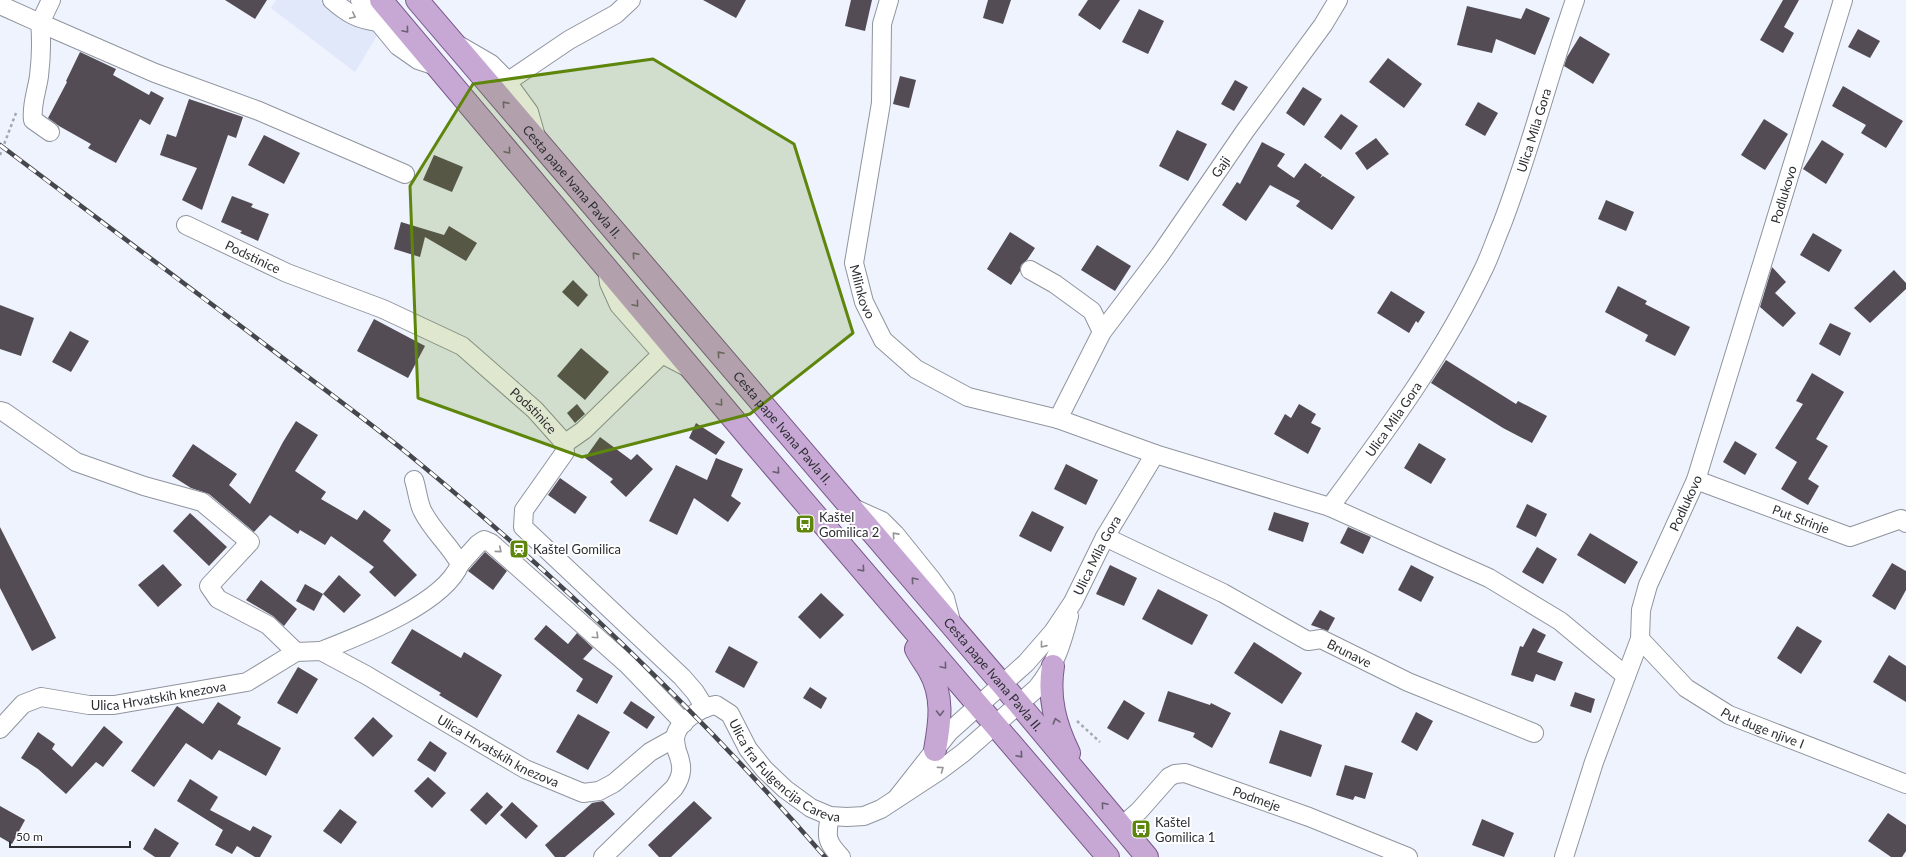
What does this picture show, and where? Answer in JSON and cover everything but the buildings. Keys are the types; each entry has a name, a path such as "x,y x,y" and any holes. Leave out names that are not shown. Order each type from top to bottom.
{"main road":[{"path":"381,0 691,369 1108,857"},
{"name":"Cesta pape Ivana Pavla II.","path":"416,0 952,625 1147,857"},
{"path":"910,625 912,642 929,670 938,696 940,722 935,750"},
{"path":"1053,666 1050,684 1051,701 1056,722 1075,771"}],"street":[{"path":"50,132 33,120 32,112 39,77 41,40 40,23 51,0"},
{"path":"332,0 346,12 362,20 378,22"},
{"path":"360,0 398,46 408,54 436,66"},
{"path":"507,82 569,40 616,14 631,0"},
{"name":"Milinkovo","path":"889,0 882,24 881,103 854,263 864,302 883,340 916,369 968,397 1058,419"},
{"name":"Gaji","path":"1058,419 1102,332 1160,255 1245,131 1323,26 1338,0"},
{"name":"Ulica Mila Gora","path":"1330,507 1409,397 1459,317 1486,265 1517,184 1575,0"},
{"name":"Podlukovo","path":"1564,857 1594,762 1640,639 1641,610 1648,585 1696,480 1843,0"},
{"path":"0,5 155,73 259,111 405,174"},
{"path":"451,41 491,64 507,82 529,112 538,143"},
{"name":"Podstinice","path":"186,224 287,273 383,310 462,346 536,410 560,438 564,444 565,452 524,510 523,527 682,677 695,692 705,708"},
{"path":"608,269 609,283 619,305 662,354 691,369"},
{"path":"1030,270 1055,284 1092,311 1102,332"},
{"path":"564,444 584,430 662,354"},
{"path":"0,411 4,412 76,462 144,486 202,502 250,542 209,586 218,599 268,625 296,652"},
{"path":"1058,419 1155,454 1330,507 1489,578 1560,621 1626,676"},
{"name":"Ulica Mila Gora","path":"1002,684 1040,648 1073,602 1105,537 1155,454"},
{"path":"414,480 421,509 431,526 456,556 460,564"},
{"name":"Put Strinje","path":"1696,480 1850,537 1901,519 1906,523"},
{"name":"Brunave","path":"1105,537 1223,594 1308,641 1321,639 1408,682 1534,733"},
{"name":"Ulica Hrvatskih knezova","path":"0,729 23,704 41,697 88,705 114,705 247,682 296,652 321,651 377,629 411,609 448,584 457,573 460,564 478,544 484,540 491,543 628,665 684,723"},
{"name":"Ulica Mila Gora","path":"1019,704 1037,688 1053,666 1063,640 1073,602"},
{"name":"Put duge njive I","path":"1640,639 1686,688 1729,715 1906,784"},
{"name":"Ulica Hrvatskih knezova","path":"321,651 366,675 525,769 583,793 598,791 614,783 650,752 675,738"},
{"name":"Ulica fra Fulgencija Careva","path":"897,798 954,728 1002,684"},
{"name":"Ulica fra Fulgencija Careva","path":"705,708 716,705 724,709 735,721 748,749 764,769 785,789 810,808 830,816 864,816 881,809 939,771 1019,704"},
{"path":"603,857 674,788 680,779 682,770 675,738 680,726 693,715 705,708"},
{"name":"Podmeje","path":"1122,826 1139,811 1169,777 1175,774 1185,773 1309,818 1408,857"},
{"path":"830,816 827,830 828,841 841,857"}],"highlighted area":[{"path":"653,59 794,144 853,333 750,414 582,457 418,398 410,186 473,84"}],"shaded area":[{"path":"276,0 353,0 379,32 355,72 271,8"}],"railway":[{"path":"0,145 407,453 518,547 625,646 676,697 777,803 825,857"}],"place":[{"name":"Kaštel Gomilica 2","path":"805,524"},
{"name":"Kaštel Gomilica","path":"519,549"},
{"name":"Kaštel Gomilica 1","path":"1141,829"}]}
